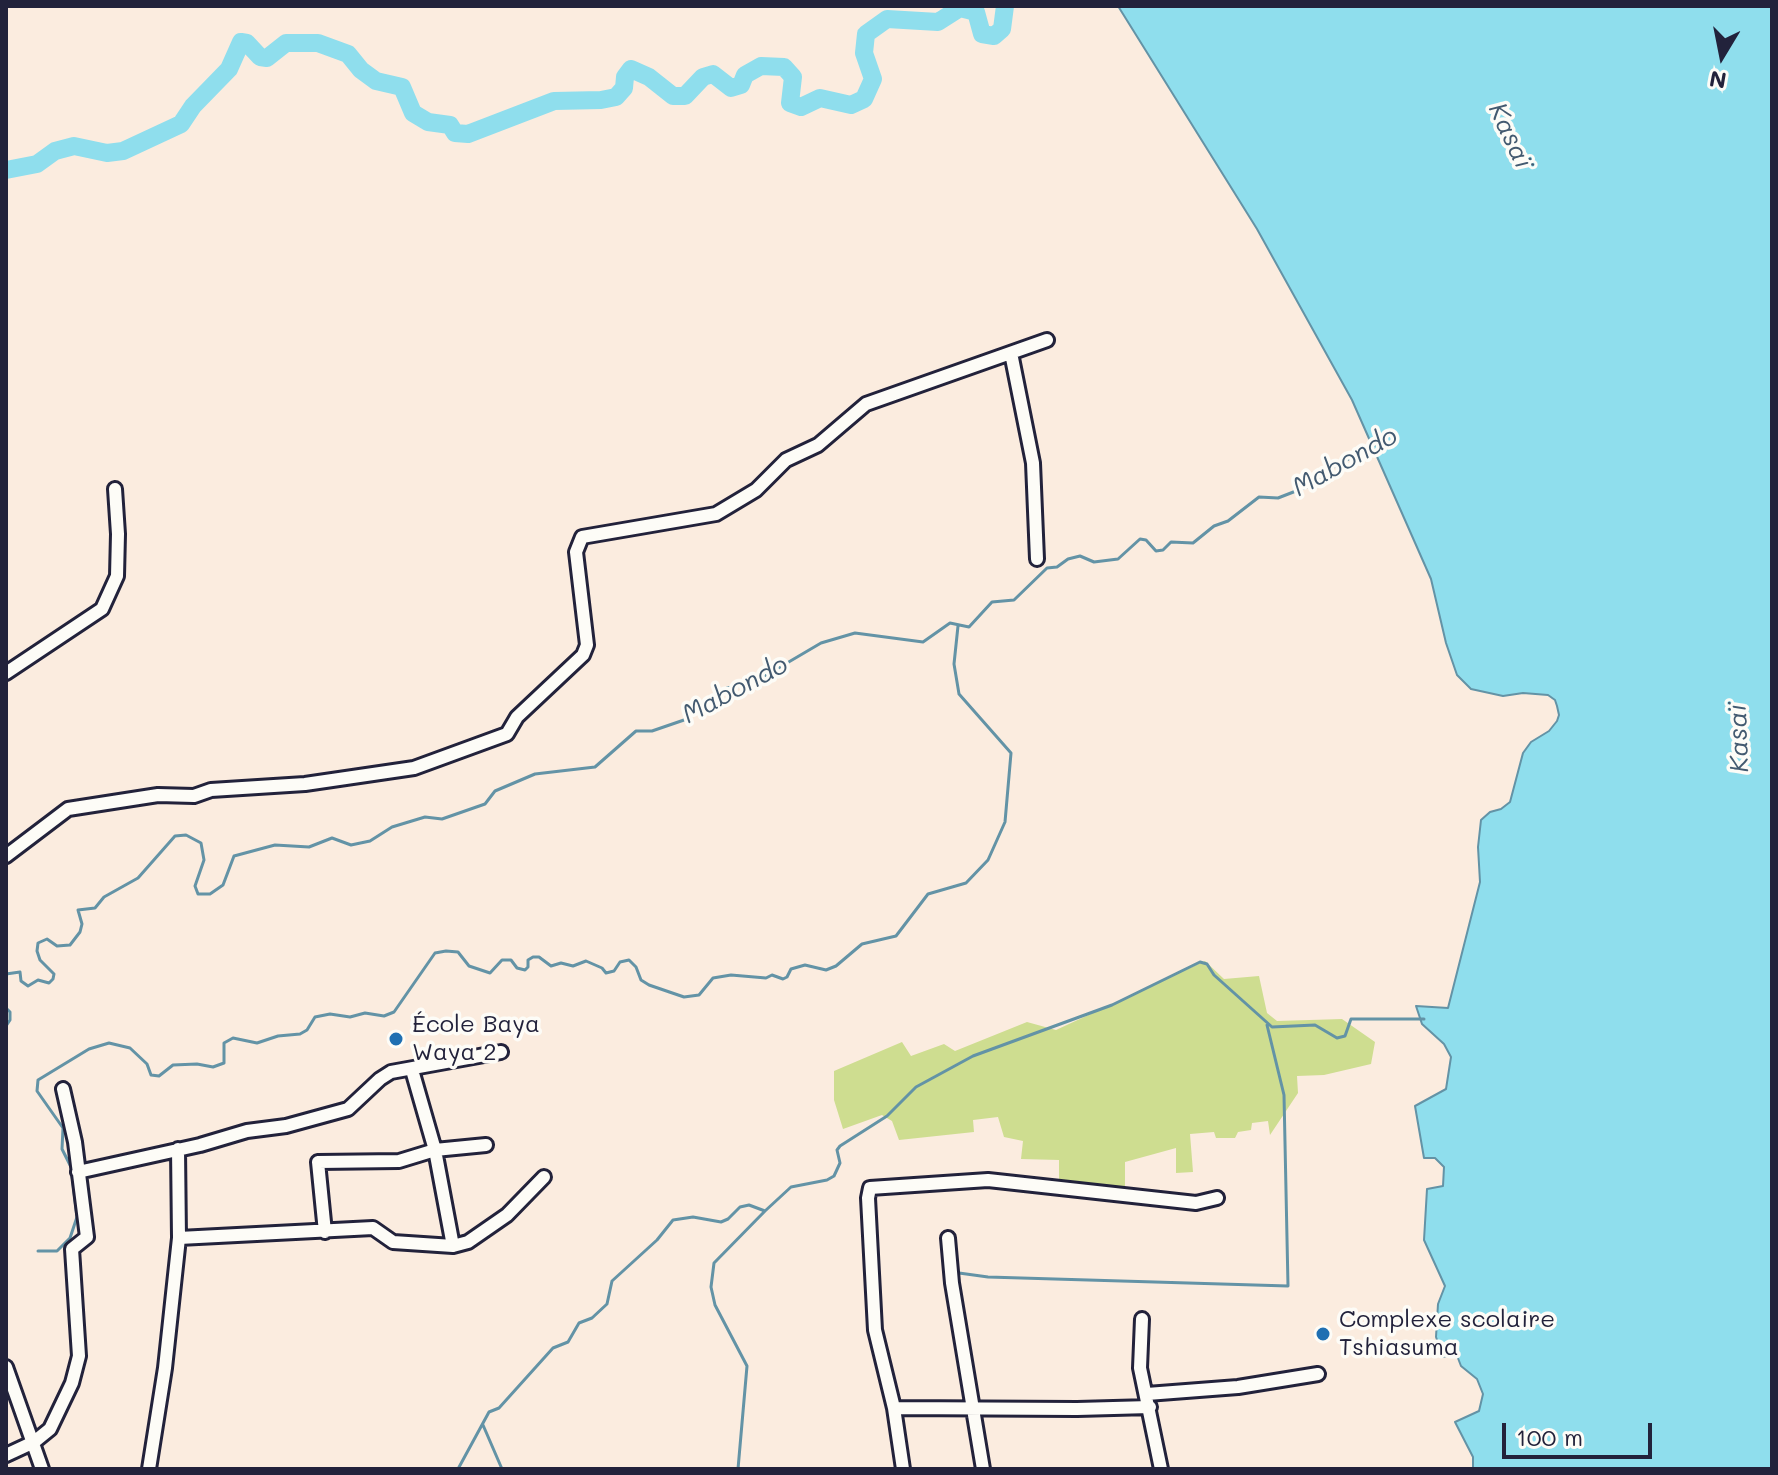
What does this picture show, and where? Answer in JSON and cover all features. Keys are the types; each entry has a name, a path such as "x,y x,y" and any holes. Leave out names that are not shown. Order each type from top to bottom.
{"street":[{"path":"7,853 68,809 158,795 194,796 211,790 305,784 414,768 507,734 517,717 583,655 587,645 576,552 582,537 716,514 756,490 786,460 818,445 866,404 1047,340"},
{"path":"1011,353 1033,463 1037,559"},
{"path":"6,673 102,609 117,576 115,489"},
{"path":"78,1172 247,1131 286,1126 348,1109 391,1072 501,1052"},
{"path":"412,1070 435,1150 453,1246"},
{"path":"6,1455 34,1442 56,1422 79,1356 72,1249 87,1237 75,1142 63,1089"},
{"path":"325,1232 318,1162 399,1161 435,1150 486,1145"},
{"path":"149,1469 165,1368 179,1238 178,1149"},
{"path":"179,1238 373,1228 393,1242 453,1246 468,1242 507,1215 544,1177"},
{"path":"903,1469 894,1408 875,1330 870,1188 988,1180 1196,1203 1217,1198"},
{"path":"948,1238 952,1283 983,1469"},
{"path":"1142,1319 1140,1368 1161,1469"},
{"path":"6,1367 42,1469"},
{"path":"894,1408 1077,1409 1318,1374"}],"green space":[{"path":"1205,961 1224,979 1259,976 1267,1013 1277,1021 1342,1019 1375,1042 1371,1064 1324,1075 1297,1076 1298,1093 1270,1135 1268,1121 1252,1123 1251,1130 1238,1132 1235,1138 1216,1138 1214,1132 1190,1134 1193,1172 1176,1173 1176,1148 1125,1162 1125,1191 1059,1184 1059,1160 1021,1159 1023,1141 1004,1137 998,1117 973,1120 974,1132 899,1140 892,1121 882,1115 843,1129 834,1100 834,1071 902,1042 911,1056 944,1044 955,1051 1027,1022 1056,1030"}],"water":[{"name":"Kasaï","path":"1118,6 1772,6 1772,1469 1473,1469 1473,1457 1455,1422 1479,1411 1483,1394 1477,1379 1461,1366 1456,1353 1443,1357 1436,1337 1438,1304 1445,1286 1424,1240 1427,1189 1443,1186 1444,1167 1435,1158 1424,1158 1415,1106 1446,1089 1451,1057 1444,1044 1422,1024 1416,1006 1448,1008 1480,882 1478,847 1481,820 1510,802 1523,753 1531,742 1549,731 1557,721 1557,706 1548,695 1523,693 1503,696 1471,689 1457,675 1431,579 1352,400 1257,229"}],"waterway":[{"path":"6,170 37,164 55,151 74,146 107,153 123,151 181,124 193,106 229,69 241,42 247,43 260,57 267,58 286,43 318,43 348,54 361,70 376,81 402,87 413,113 428,122 450,125 455,133 468,134 554,101 616,97 624,88 625,77 631,69 649,77 673,96 685,96 703,77 713,74 731,88 741,85 745,75 761,66 784,67 793,77 790,103 801,107 820,98 851,105 864,99 873,79 864,53 866,34 887,19 938,22 960,8 976,12 982,34 994,36 1002,29 1005,6"},
{"name":"Mabondo","path":"6,974 20,972 21,981 28,986 38,980 49,983 54,974 40,960 38,943 47,939 57,946 70,945 82,924 78,910 95,908 104,897 138,878 175,836 186,835 201,843 204,860 195,886 198,894 210,894 223,885 234,856 275,845 309,847 332,838 351,845 370,841 392,827 425,817 442,819 485,804 495,791 535,774 595,767 636,731 652,731 684,720 727,688 753,683 821,643 855,633 923,642 950,623 969,627 992,602 1014,600 1047,568 1057,567 1068,559 1080,556 1094,562 1118,559 1140,539 1146,540 1156,551 1163,550 1171,542 1193,543 1259,497 1278,498 1314,484 1326,471 1375,445"},
{"path":"38,1251 57,1251 70,1238 77,1217 71,1167 62,1149 63,1128 37,1091 38,1080 89,1049 109,1043 130,1048 147,1064 151,1075 159,1076 173,1065 213,1067 224,1063 224,1043 233,1038 257,1043 278,1036 300,1034 307,1030 315,1017 330,1014 350,1017 365,1013 384,1016 394,1012 435,953 446,951 458,952 469,966 490,973 502,960 511,960 517,968 525,970 528,960 533,957 539,957 551,966 561,963 573,966 586,961 606,973 614,971 620,962 629,960 636,967 641,980 684,997 699,995 713,978 731,975 766,978 772,975 783,979 791,969 805,965 826,970 836,966 862,944 896,936 928,894 966,883 988,860 1005,822 1011,753 959,694 954,664 958,626"},
{"path":"458,1469 489,1412 499,1408 553,1348 568,1342 579,1323 592,1318 607,1304 612,1281 657,1240 673,1220 693,1217 721,1222 740,1207 749,1205 765,1211 791,1187 827,1180 834,1176 840,1163 837,1150 840,1146 887,1116 916,1087 973,1056 1112,1005 1200,962 1207,964 1214,975 1272,1027 1315,1025 1337,1038 1345,1036 1351,1019 1424,1019"},
{"name":"Mabondo","path":"6,1008 10,1012 6,1026"},
{"path":"959,1273 988,1277 1288,1286 1284,1095 1267,1025"},
{"path":"738,1469 747,1366 715,1305 711,1287 714,1263 765,1211"},
{"path":"483,1425 502,1469"}],"place":[{"name":"École Baya Waya 2","path":"396,1039"},
{"name":"Complexe scolaire Tshiasuma","path":"1323,1334"}]}
